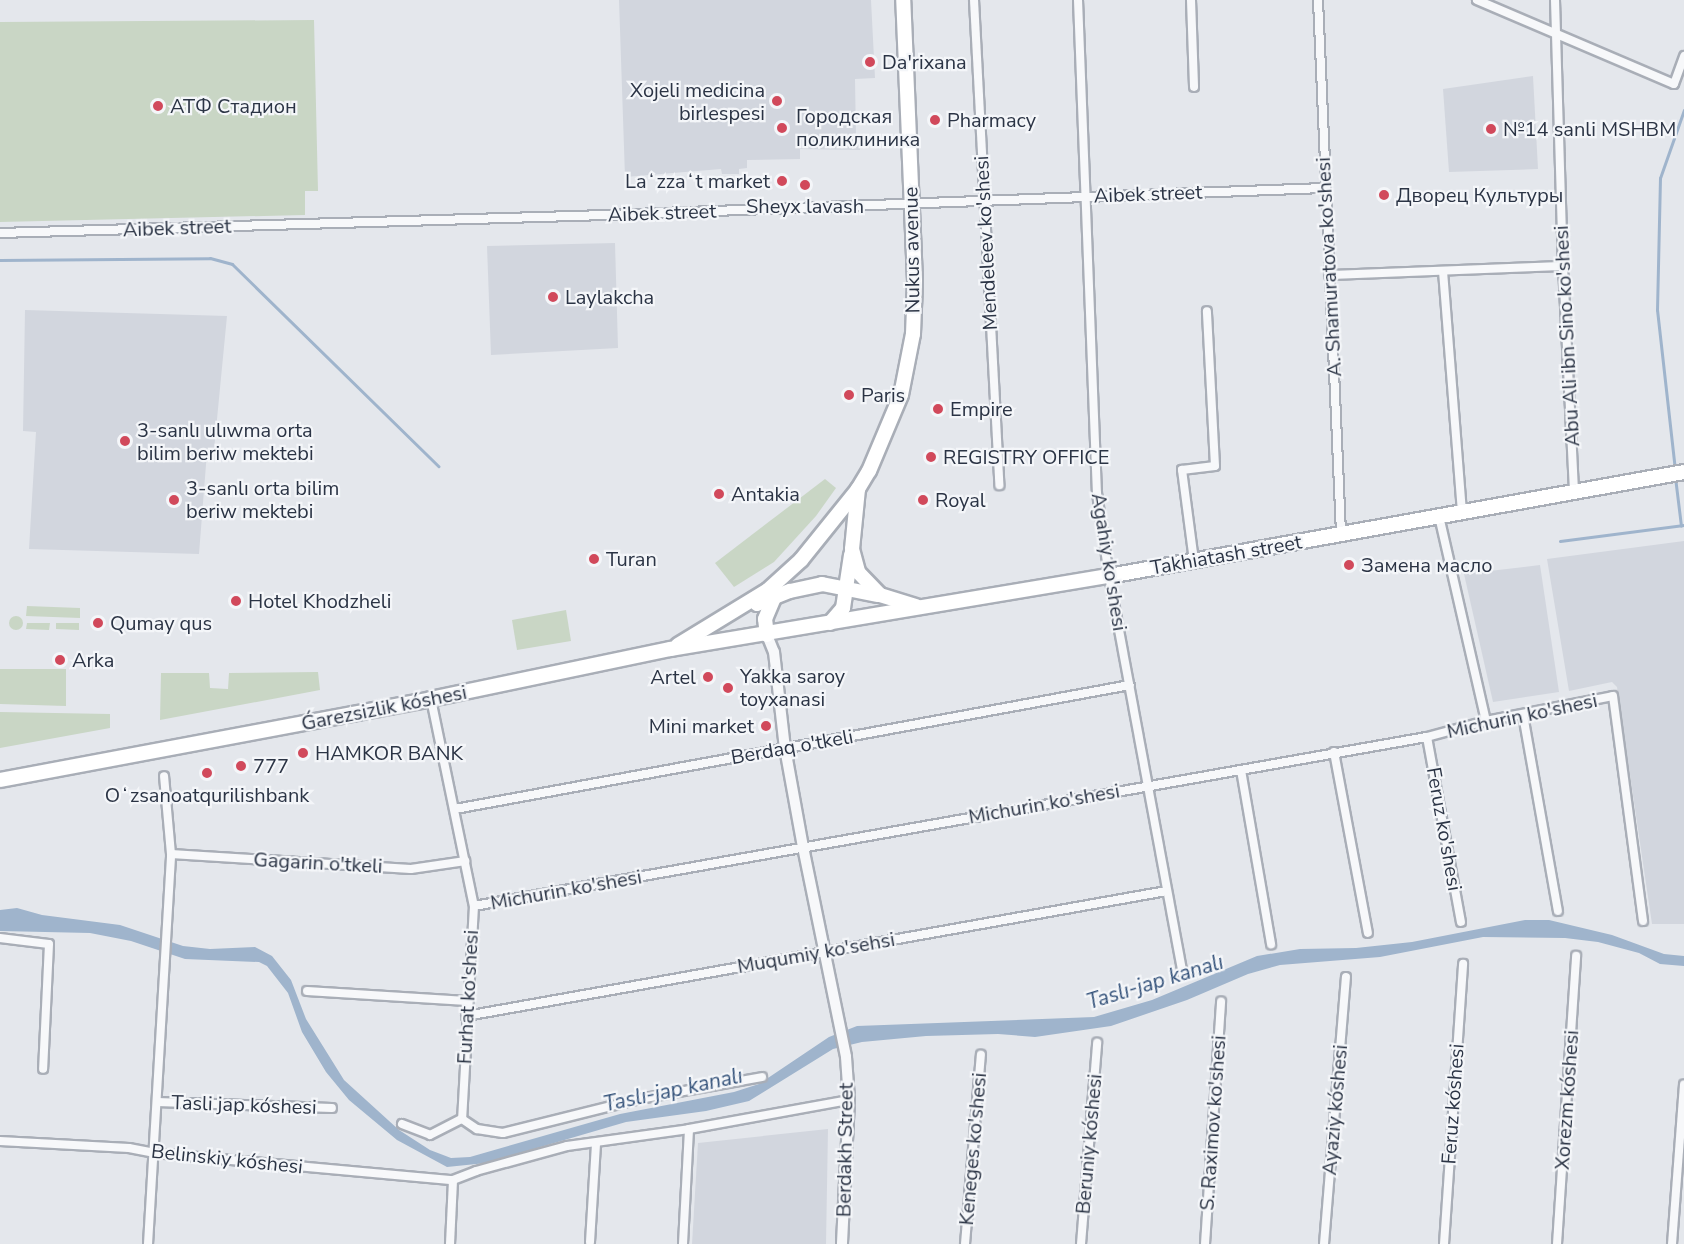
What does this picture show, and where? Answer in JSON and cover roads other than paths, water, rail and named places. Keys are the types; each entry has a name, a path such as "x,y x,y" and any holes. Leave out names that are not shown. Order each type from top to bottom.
{"main road":[{"name":"Nukus avenue","path":"858,489 869,471 901,395 913,334 915,281 913,203 903,0"},
{"name":"Takhiatash street","path":"767,635 1194,561 1684,472"},
{"path":"830,623 843,608 858,489"},
{"path":"671,649 768,590 792,567 858,489"},
{"path":"852,549 858,572 880,595"},
{"path":"767,635 765,619 774,597 792,567"},
{"path":"732,613 774,597 822,584 880,595 921,608"},
{"name":"Ǵarezsizlik kóshesi","path":"0,780 431,699 671,649 767,635"}],"street":[{"name":"Mendeleev ko'shesi","path":"974,0 999,485"},
{"name":"Agahiy ko'shesi","path":"1078,0 1097,493 1109,576 1183,975"},
{"path":"1191,0 1194,87"},
{"name":"A. Shamuratova ko'shesi","path":"1318,0 1324,188 1341,534"},
{"path":"1477,0 1674,84 1684,56"},
{"name":"Abu Ali ibn Sino ko'shesi","path":"1554,0 1557,33 1563,266 1574,492"},
{"name":"Aibek street","path":"0,233 1324,188"},
{"path":"1329,275 1563,266"},
{"path":"1443,270 1462,512"},
{"path":"1194,561 1182,470 1215,466 1207,311"},
{"path":"1439,516 1486,721"},
{"name":"Berdakh Street","path":"767,635 774,652 785,748 803,848 846,1056 849,1100 842,1244"},
{"name":"Berdaq o'tkeli","path":"454,809 1130,686"},
{"name":"Michurin ko'shesi","path":"474,906 1427,737 1486,721 1613,696 1643,921"},
{"name":"Furhat ko'shesi","path":"431,699 474,906 462,1119"},
{"path":"1523,715 1558,911"},
{"name":"Feruz ko'shesi","path":"1427,737 1461,922"},
{"path":"1334,752 1368,933"},
{"path":"1241,770 1272,944"},
{"path":"148,1244 171,854 164,776"},
{"name":"Gagarin o'tkeli","path":"171,854 411,869 465,861"},
{"name":"Muqumiy ko'sehsi","path":"466,1016 1166,891"},
{"path":"0,938 49,944 43,1069"},
{"name":"Xorezm kóshesi","path":"1557,1244 1576,956"},
{"name":"Feruz kóshesi","path":"1444,1244 1463,964"},
{"name":"Ayaziy kóshesi","path":"1324,1244 1346,977"},
{"path":"307,991 468,1001"},
{"name":"S. Raximov ko'shesi","path":"1205,1244 1221,1002"},
{"name":"Beruniy kóshesi","path":"1081,1244 1097,1043"},
{"name":"Keneges ko'shesi","path":"965,1244 981,1055"},
{"path":"402,1125 430,1135 462,1119 477,1129 503,1133 639,1099 762,1077"},
{"path":"1672,1244 1684,1084"},
{"path":"450,1244 453,1180 476,1171 567,1146 689,1129 849,1100"},
{"name":"Tasli jap kóshesi","path":"157,1101 332,1108"},
{"path":"683,1244 689,1129"},
{"name":"Belinskiy kóshesi","path":"0,1141 101,1146 154,1153 453,1180"},
{"path":"590,1242 596,1143"}],"water":[{"path":"17,908 42,915 120,925 183,946 210,949 255,947 272,956 291,980 306,1019 344,1080 399,1130 430,1150 451,1158 470,1157 620,1114 734,1092 759,1084 829,1037 857,1026 1094,1017 1152,1000 1257,956 1300,949 1356,948 1412,942 1525,920 1549,920 1612,935 1664,954 1684,956 1684,966 1660,964 1639,953 1598,942 1565,938 1483,937 1380,957 1280,965 1248,974 1187,1000 1111,1026 1035,1037 998,1034 926,1036 862,1042 833,1049 749,1101 706,1111 626,1122 486,1163 447,1167 397,1140 349,1100 326,1072 302,1032 288,993 267,966 259,962 185,959 131,941 90,933 0,931 0,910"}],"waterway":[{"path":"1675,470 1657,310 1660,178 1684,110"},
{"path":"0,260 210,258 232,264 438,466"},
{"path":"1675,477 1681,526"},
{"path":"1560,541 1684,525"}],"place":[{"name":"Da'rixana","path":"870,62"},
{"name":"Xojeli medicina birlespesi","path":"777,101"},
{"name":"АТФ Стадион","path":"158,106"},
{"name":"Pharmacy","path":"935,120"},
{"name":"Городская поликлиника","path":"782,128"},
{"name":"№14 sanli MSHBM","path":"1491,129"},
{"name":"Laʻzzaʻt market","path":"782,181"},
{"name":"Sheyx lavash","path":"805,185"},
{"name":"Дворец Культуры","path":"1384,195"},
{"name":"Laylakcha","path":"553,297"},
{"name":"Paris","path":"849,395"},
{"name":"Empire","path":"938,409"},
{"name":"3-sanlı ulıwma orta bilim beriw mektebi","path":"125,441"},
{"name":"REGISTRY OFFICE","path":"931,457"},
{"name":"Antakia","path":"719,494"},
{"name":"3-sanlı orta bilim beriw mektebi","path":"174,500"},
{"name":"Royal","path":"923,500"},
{"name":"Turan","path":"594,559"},
{"name":"Замена масло","path":"1349,565"},
{"name":"Hotel Khodzheli","path":"236,601"},
{"name":"Qumay qus","path":"98,623"},
{"name":"Arka","path":"60,660"},
{"name":"Artel","path":"708,677"},
{"name":"Yakka saroy toyxanasi","path":"728,688"},
{"name":"Mini market","path":"766,726"},
{"name":"HAMKOR BANK","path":"303,753"},
{"name":"777","path":"241,766"},
{"name":"Oʻzsanoatqurilishbank","path":"207,773"}],"water label":[{"name":"Taslı-jap kanalı","path":"1155,982"},
{"name":"Taslı-jap kanalı","path":"673,1090"}]}
